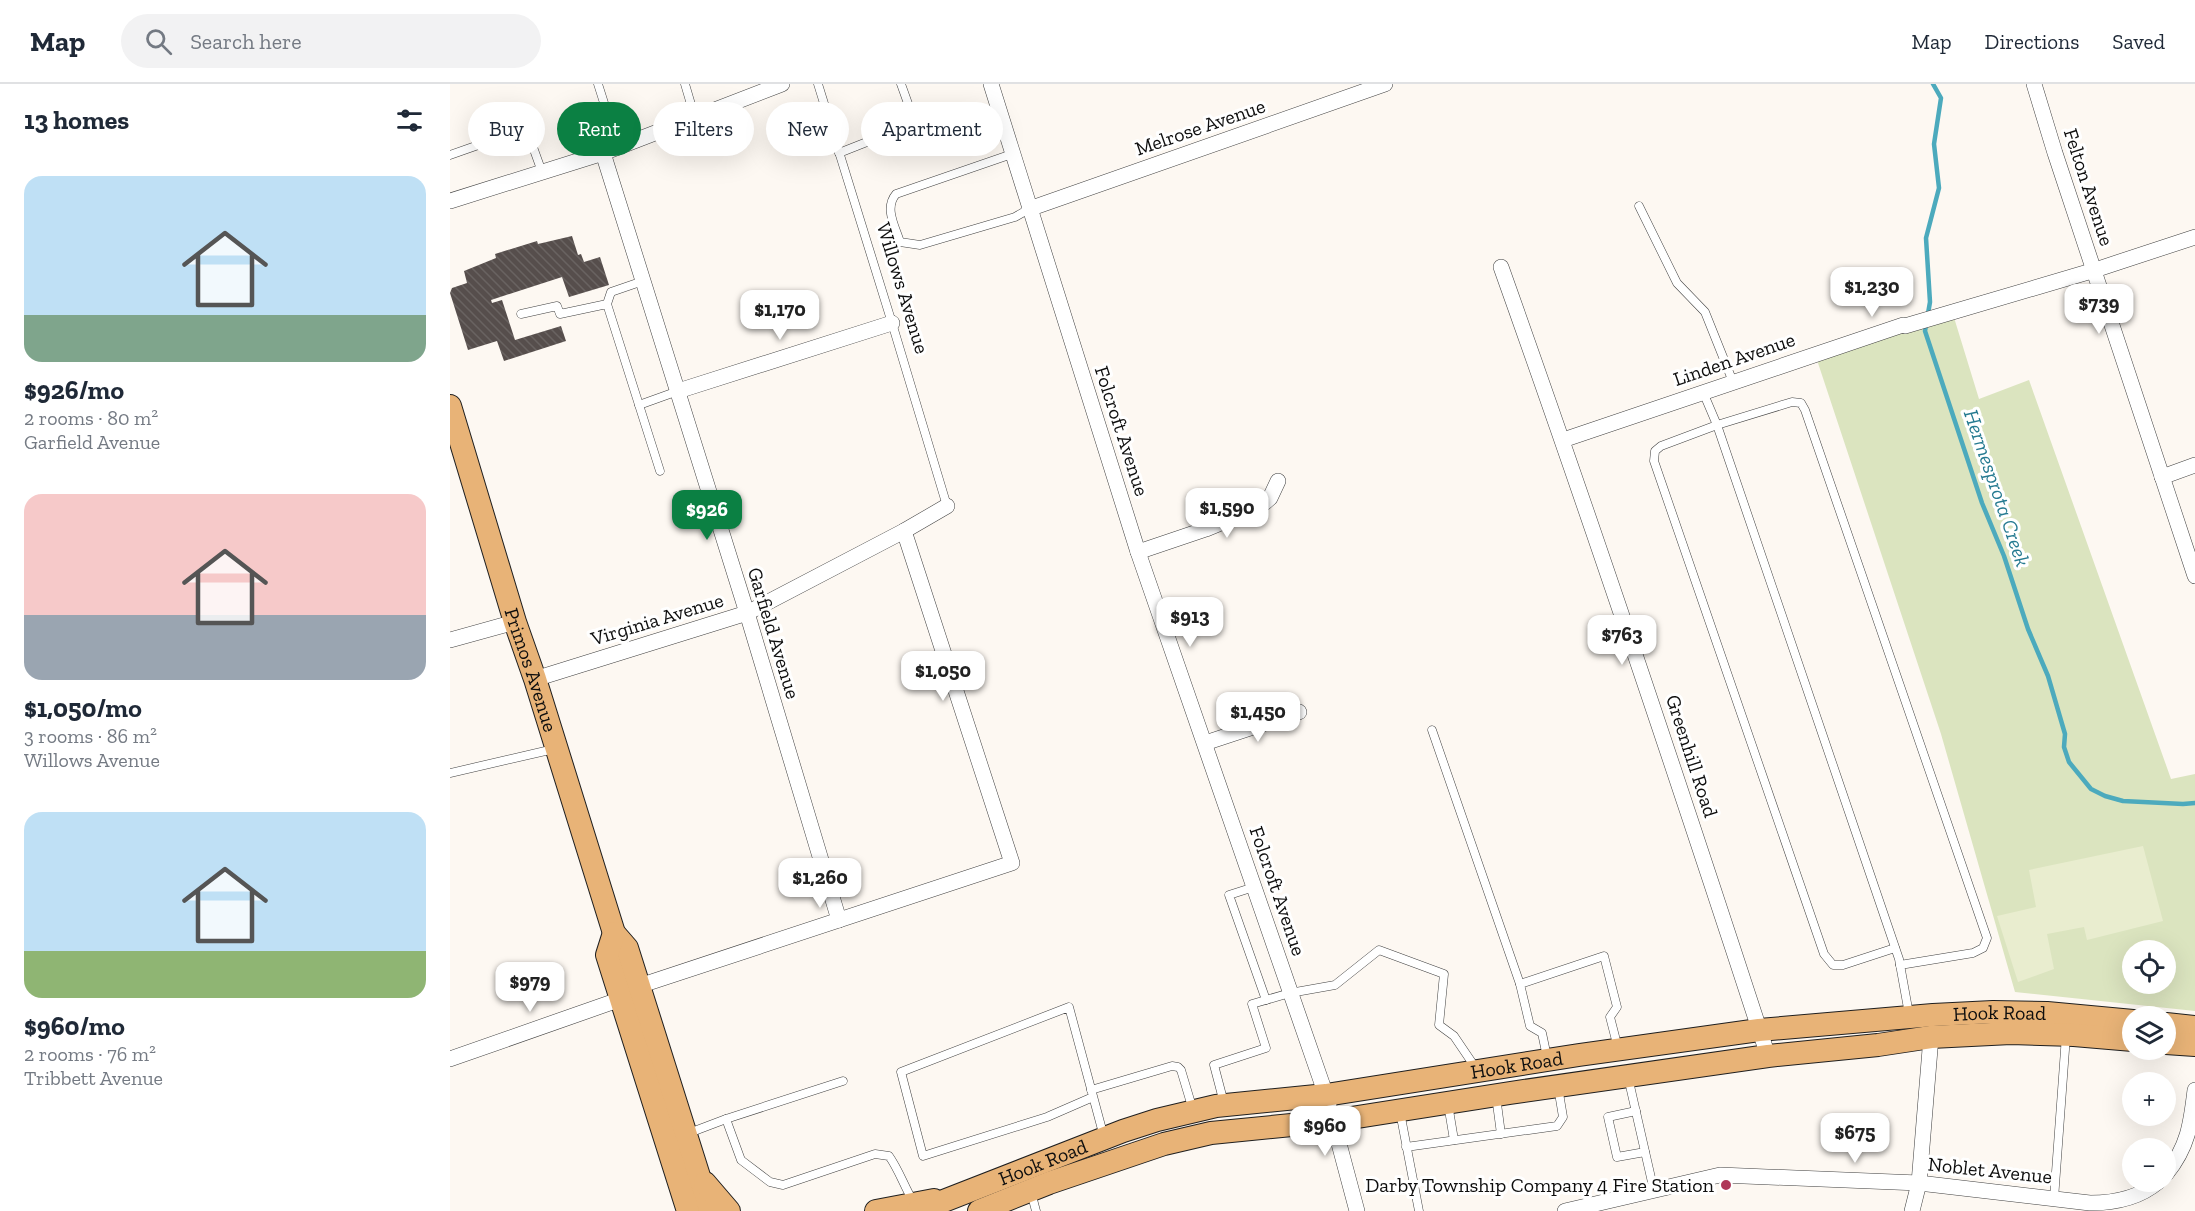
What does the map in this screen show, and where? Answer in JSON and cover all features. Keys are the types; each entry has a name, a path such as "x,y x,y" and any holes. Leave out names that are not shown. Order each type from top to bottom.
{"main road":[{"name":"Primos Avenue","path":"450,406 514,622 535,680 614,933 627,948 685,1135 688,1211"},
{"name":"Primos Avenue","path":"614,933 607,955 621,999 688,1178 710,1211"},
{"name":"Hook Road","path":"876,1211 916,1207 950,1198 1104,1138 1157,1120 1225,1105 1326,1095 1618,1049 1760,1030 1993,1012 2122,1020"},
{"path":"2176,1025 2195,1027"},
{"name":"Hook Road","path":"979,1211 1033,1201 1164,1144 1234,1130 1332,1121 1768,1056 1878,1045 1931,1037 2011,1033 2122,1039"},
{"path":"2176,1044 2195,1045"},
{"path":"682,1211 688,1178 729,1211"}],"street":[{"path":"735,102 782,84"},
{"name":"Folcroft Avenue","path":"991,84 1138,552 1326,1095 1357,1211"},
{"name":"Melrose Avenue","path":"1029,209 1385,84"},
{"name":"Felton Avenue","path":"2034,84 2195,576"},
{"path":"450,201 593,156"},
{"name":"Garfield Avenue","path":"604,156 840,920"},
{"name":"Linden Avenue","path":"1563,440 1903,325 2095,270 2195,237"},
{"name":"Greenhill Road","path":"1501,267 1563,440 1659,723 1768,1056"},
{"path":"678,391 892,323"},
{"path":"2162,477 2195,465"},
{"path":"1138,552 1206,529 1252,510 1270,498 1278,481"},
{"name":"Virginia Avenue","path":"535,680 747,613 904,531 946,506"},
{"path":"639,986 1012,862 904,531"},
{"path":"450,640 514,622"},
{"path":"1205,743 1299,712"},
{"path":"450,1059 621,999"},
{"path":"1912,1211 1919,1183 1931,1037"},
{"path":"2176,1160 2187,1140 2195,1089"},
{"name":"Noblet Avenue","path":"1565,1211 1720,1175 1919,1183 2108,1203 2142,1192"}],"lane":[{"path":"598,84 604,102"},
{"path":"685,84 690,102"},
{"name":"Willows Avenue","path":"818,84 823,102"},
{"path":"849,149 915,123 901,84"},
{"path":"450,155 521,130 529,136 542,172"},
{"path":"1012,154 896,194 890,200 890,211 900,242 920,245 1015,218 1029,209"},
{"name":"Willows Avenue","path":"840,156 946,506"},
{"path":"1639,206 1677,283 1705,312 1733,382"},
{"path":"643,281 611,292 607,304 660,471"},
{"path":"521,314 557,306 560,314 607,304"},
{"path":"639,405 678,391"},
{"path":"1703,392 1717,425 1895,948 1910,1017"},
{"path":"1895,948 1844,966 1833,964 1824,954 1654,461 1655,451 1661,446 1717,425 1792,402 1801,403 1805,410 1986,932 1987,938 1983,948 1973,954 1900,965"},
{"path":"1432,730 1520,984 1530,1026 1542,1033 1548,1060"},
{"path":"450,773 556,748"},
{"path":"1254,887 1229,895 1266,1000"},
{"path":"1225,1105 1214,1065 1266,1048 1252,1004 1290,993 1335,986 1379,950 1444,974 1439,1025 1454,1036 1478,1071"},
{"path":"1520,984 1604,956 1617,1007 1610,1017 1618,1049"},
{"path":"1104,1138 1092,1094 1069,1007 902,1072 923,1156 1047,1117 1092,1094 1172,1066 1181,1070 1193,1111"},
{"path":"2054,1199 2066,1035"},
{"path":"1628,1076 1654,1191"},
{"path":"685,1135 726,1119 843,1081"},
{"path":"1406,1147 1557,1126 1563,1117 1558,1086"},
{"path":"1496,1095 1501,1134"},
{"path":"1448,1102 1454,1140"},
{"path":"1399,1110 1419,1211"},
{"path":"1636,1111 1608,1117 1617,1157 1645,1152"},
{"path":"726,1119 741,1160 770,1182 783,1185 797,1182 875,1154 889,1156 916,1207"}],"green space":[{"path":"1952,311 1979,399 2029,380 2171,779 2195,774 2195,1011 2176,1009 2176,1006 2148,1006 2015,992 1941,734 1815,354"},
{"path":"2143,846 2163,921 2087,940 2084,927 2047,934 2054,969 2018,982 1997,916 2036,907 2029,870"}],"building":[{"path":"572,236 578,255 581,254 584,262 600,257 609,285 569,297 562,277 491,300 492,303 502,300 515,340 561,326 566,341 504,361 497,341 468,350 450,293 452,288 467,283 464,271 496,258 495,254 537,241 538,244"}],"waterway":[{"name":"Hermesprota Creek","path":"1933,84 1941,98 1934,144 1939,188 1926,238 1930,302 1925,331 1982,503 2004,556 2028,629 2048,676 2065,734 2064,747 2069,762 2091,789 2105,796 2123,801 2195,803"}],"place":[{"name":"Darby Township Company 4 Fire Station","path":"1726,1185"}]}
